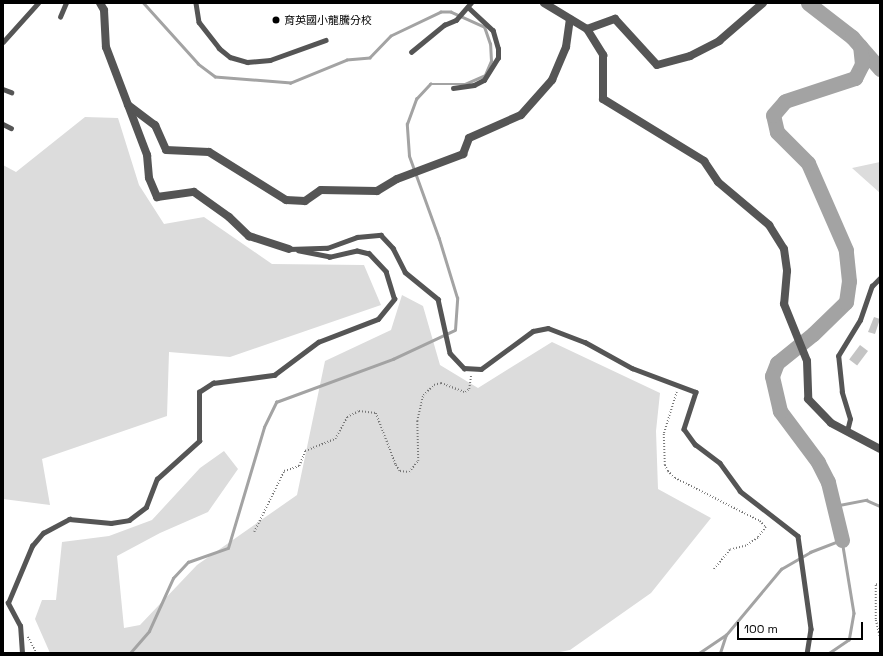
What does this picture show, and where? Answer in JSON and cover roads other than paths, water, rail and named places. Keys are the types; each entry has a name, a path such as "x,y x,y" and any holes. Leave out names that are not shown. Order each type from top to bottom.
{"street":[{"path":"100,3 104,10 106,47 147,155 149,178 157,197 194,192 230,217 249,236 289,249"},
{"path":"544,3 587,29 603,55 603,99 704,161 718,182 769,225 784,249 787,271 784,304 790,323 807,361 808,399 831,423 880,449"},
{"path":"587,29 615,19 658,65 690,56 719,41 763,3"},
{"path":"128,105 155,125 166,150 209,152 286,200 305,201 322,190 377,191 398,179 462,154 469,138 521,115 552,80 566,48 570,19"}],"lane":[{"path":"3,42 38,3"},
{"path":"60,17 66,3"},
{"path":"196,3 199,22 219,48 230,57 247,62 270,60 326,40"},
{"path":"411,52 468,8 471,3"},
{"path":"453,88 474,86 484,80 498,58 498,49 492,32 468,8"},
{"path":"3,89 11,92"},
{"path":"3,124 12,128"},
{"path":"289,249 327,248 356,237 381,235 393,248 405,272 438,299 450,353 464,368 481,369 533,331 548,328 585,342 632,368 696,392 684,429 695,444 720,462 740,491 798,536 810,629 807,653"},
{"path":"22,653 20,626 8,603 32,546 43,533 69,519 111,523 129,520 146,507 157,479 199,441 200,392 213,383 274,375 318,342 378,319 394,299 386,272 369,254 357,251 330,257 289,249"},
{"path":"847,431 850,419 842,392 838,356 860,320 872,286 880,278"}],"waterway":[{"path":"130,653 149,631 173,578 188,562 228,548 264,427 276,402 393,359 455,330 457,298 439,239 409,156 407,124 416,99 430,84 465,84 485,75 491,61 490,44 484,27 451,12 441,12 391,36 370,58 347,60 291,83 215,77 198,64 143,3"},
{"path":"808,3 852,37 880,69"},
{"path":"842,540 828,482 818,462 780,411 772,376 777,363 813,334 846,302 849,281 846,250 808,163 777,132 773,115 785,101 855,78 862,64 860,46"},
{"path":"834,506 866,500 880,506"},
{"path":"699,653 726,635 781,569 810,552 842,540 854,613 849,640 830,653"},
{"path":"720,653 726,635"}],"place":[{"name":"育英國小龍騰分校","path":"276,20"}]}
